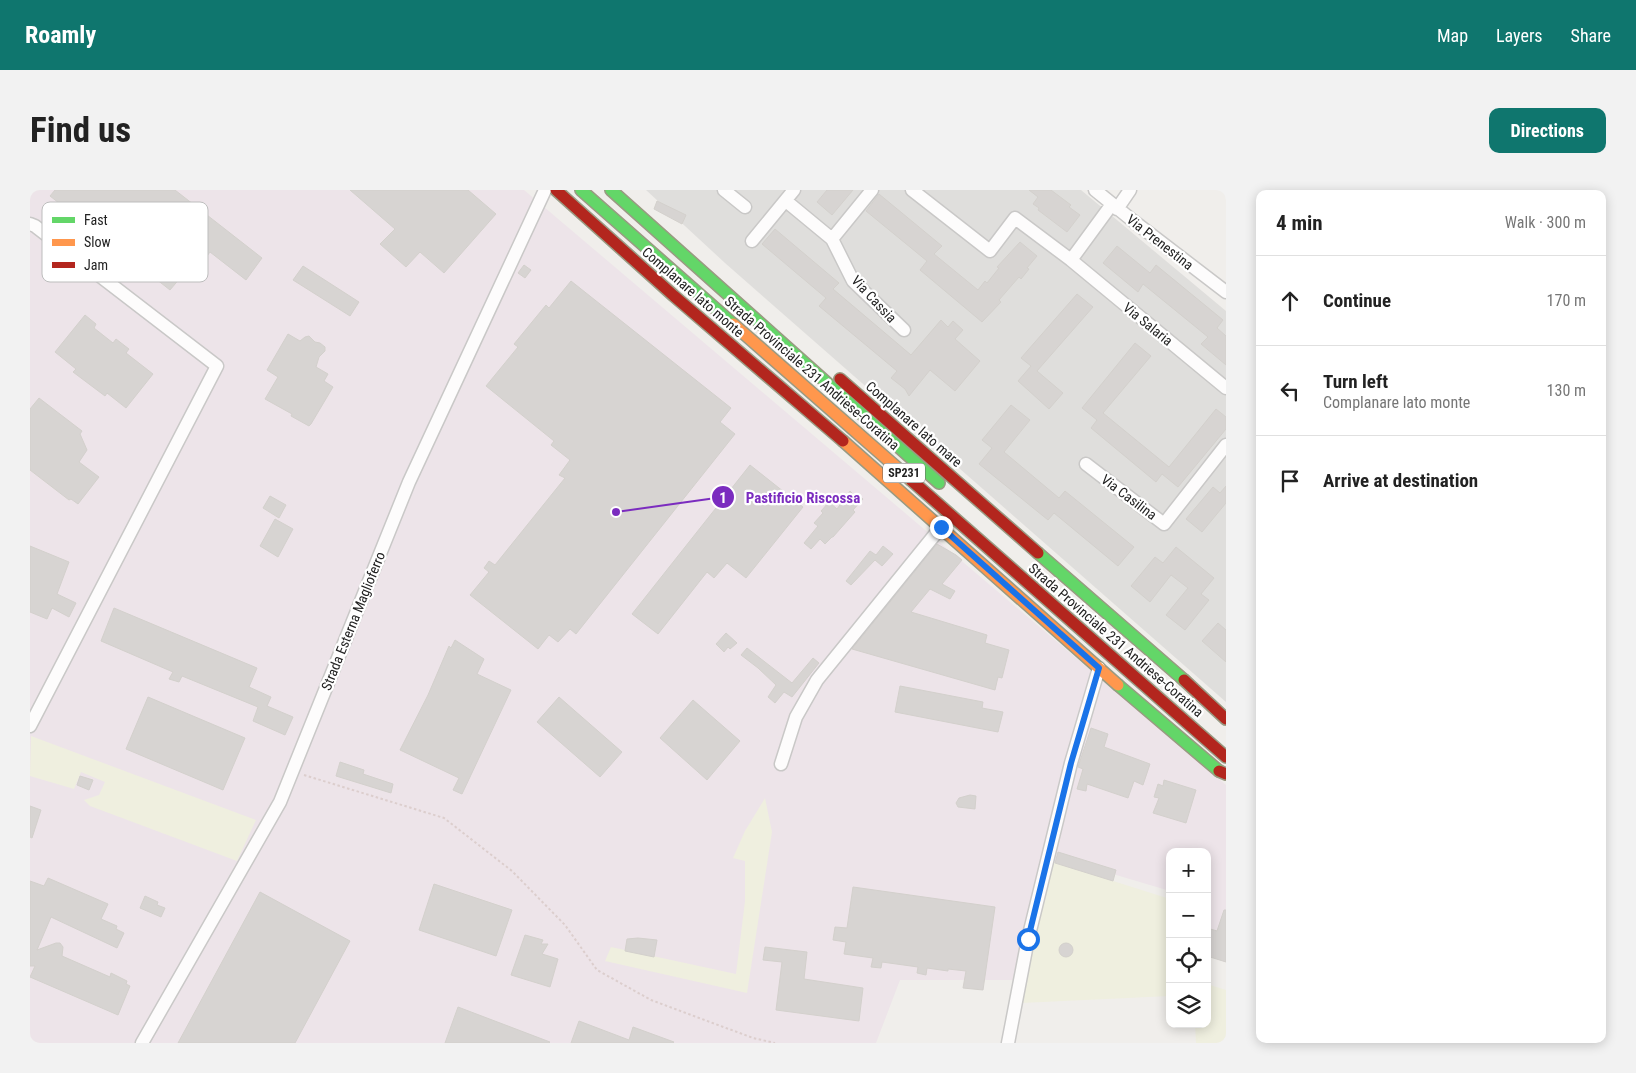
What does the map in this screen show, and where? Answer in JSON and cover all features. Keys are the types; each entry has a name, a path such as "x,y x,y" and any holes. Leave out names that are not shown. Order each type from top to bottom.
{"main road":[{"name":"Complanare lato monte","path":"556,190 674,296 871,465 1099,668 1222,773"},
{"name":"Strada Provinciale 231 Andriese-Coratina","path":"581,190 1226,757"},
{"name":"Strada Provinciale 231 Andriese-Coratina","path":"611,190 944,487"},
{"name":"Complanare lato mare","path":"625,190 1184,680 1226,719"}],"street":[{"name":"Strada Esterna Maglioferro","path":"142,1043 280,802 409,482 544,190"},
{"path":"724,190 745,208"},
{"path":"752,241 794,190"},
{"path":"832,239 872,190"},
{"name":"Via Salaria","path":"912,190 990,251 1015,218 1071,260 1226,388"},
{"name":"Via Prenestina","path":"1095,190 1226,292"},
{"path":"1071,260 1130,190"},
{"name":"Via Cassia","path":"786,201 832,239 854,281 904,330"},
{"path":"30,224 42,231"},
{"path":"30,726 217,366 108,282"},
{"name":"Via Casilina","path":"1086,464 1164,524 1226,444"},
{"path":"781,764 796,717 817,680 941,527"},
{"path":"1008,1043 1028,939 1071,763 1099,668"}],"path":[{"path":"292,771 444,818 512,872 565,925 597,970 650,1000 754,1038 775,1043"}],"shaded area":[{"path":"30,190 524,190 1226,785 1226,959 1211,955 1211,848 1166,848 1166,890 1059,858 1019,980 900,980 876,1043 30,1043"},
{"path":"646,190 1081,190 1226,311 1226,702 725,263"}],"green space":[{"path":"31,736 256,820 237,861 90,806 84,800 99,795 105,782 81,772 74,789 30,776"},
{"path":"765,798 772,832 747,993 605,961 611,947 736,974 745,901 745,861 733,858 745,831"},
{"path":"1053,862 1166,898 1166,996 1021,1003"},
{"path":"1211,985 1226,990 1226,1043 1196,1043 1195,1028 1211,1028"}],"building":[{"path":"55,190 175,190 190,202 58,202 50,196"},
{"path":"350,190 468,190 496,214 444,273 420,252 406,267 380,244 395,229"},
{"path":"827,190 853,190 832,215 817,202"},
{"path":"1029,190 1051,190 1071,205 1069,207 1080,215 1067,232 1038,210 1039,208 1033,204 1038,197"},
{"path":"879,194 942,246 934,254 978,290 985,281 987,283 999,268 997,267 1020,242 1037,256 1021,279 1019,277 999,300 1001,302 982,322 920,270 927,261 866,211"},
{"path":"657,201 686,215 682,224 654,209"},
{"path":"208,216 262,258 246,280 210,252 208,255"},
{"path":"775,229 839,283 833,289 911,355 941,320 948,327 953,321 963,330 955,339 980,361 955,391 930,370 909,396 905,389 891,378 897,371 819,306 826,298 762,244"},
{"path":"1117,246 1150,273 1156,265 1223,320 1217,328 1226,336 1226,365 1201,344 1208,337 1143,284 1138,292 1103,263"},
{"path":"524,265 531,270 525,278 518,273"},
{"path":"303,266 359,302 350,316 293,280"},
{"path":"571,281 731,408 720,422 735,434 576,634 570,629 558,642 549,635 538,649 470,595 489,572 484,568 489,561 495,565 565,478 559,475 570,460 551,445 554,441 486,386 518,347 514,344 546,305 549,308"},
{"path":"160,282 177,282 170,290"},
{"path":"1077,294 1093,307 1037,371 1063,393 1049,409 1018,381 1031,366 1021,358"},
{"path":"85,315 96,324 94,328 113,343 116,339 129,349 126,353 153,374 126,408 107,393 105,396 73,372 76,369 55,352"},
{"path":"288,334 300,341 309,336 315,342 325,347 325,351 319,357 316,367 328,374 324,381 333,387 309,426 265,399 278,377 267,370"},
{"path":"1135,343 1151,356 1103,413 1169,467 1216,409 1226,417 1226,429 1178,487 1162,474 1156,482 1091,428 1097,420 1082,408"},
{"path":"39,398 82,431 80,434 87,450 79,462 99,477 78,504 71,499 69,500 30,470 30,409"},
{"path":"1011,405 1030,420 1004,452 1059,498 1065,491 1134,547 1118,566 1054,513 1048,520 979,464 992,448 982,440"},
{"path":"750,465 803,507 746,578 727,563 714,578 707,572 658,634 632,614"},
{"path":"1226,486 1226,503 1202,532 1186,519 1213,487 1220,493"},
{"path":"850,491 863,499 853,510 855,512 825,544 820,539 811,549 804,543 818,526 814,523 823,513 821,511 829,502 837,509"},
{"path":"270,496 286,505 279,518 263,508"},
{"path":"275,519 293,529 278,557 260,546"},
{"path":"937,544 962,560 942,584 955,591 950,599 930,589 911,612 987,635 985,643 1009,650 1002,678 998,677 995,690 852,649"},
{"path":"30,546 69,562 57,594 76,603 69,617 52,608 47,619 30,612"},
{"path":"883,546 893,554 882,566 875,560 851,585 846,581 870,551 876,555"},
{"path":"1176,547 1214,578 1201,594 1209,600 1185,630 1166,615 1188,588 1171,575 1150,602 1131,586 1155,557 1163,563"},
{"path":"114,608 257,668 249,687 271,697 267,706 293,717 285,735 253,721 258,707 182,676 179,682 169,679 173,672 101,641"},
{"path":"1218,623 1226,630 1226,662 1202,641"},
{"path":"726,633 737,643 730,649 728,647 724,652 716,644"},
{"path":"455,640 484,659 477,674 511,690 462,794 453,790 459,778 400,750 428,695 449,646 451,648"},
{"path":"747,648 792,683 813,658 819,663 792,697 784,692 775,703 768,697 776,685 741,655"},
{"path":"900,686 983,702 982,708 1003,712 998,732 895,712"},
{"path":"148,697 245,738 223,790 126,749"},
{"path":"559,697 622,752 600,777 537,722"},
{"path":"693,700 740,741 707,780 660,738"},
{"path":"1091,728 1108,734 1104,747 1150,764 1143,785 1134,781 1128,798 1087,784 1086,791 1077,789 1083,769 1078,767"},
{"path":"340,762 364,770 363,774 393,784 391,793 336,776"},
{"path":"80,776 93,780 89,790 77,785"},
{"path":"1164,780 1196,790 1186,823 1153,813 1159,798 1154,797 1158,784 1163,786"},
{"path":"970,795 976,796 975,809 958,807 956,803 959,798"},
{"path":"30,806 41,810 32,838 30,837"},
{"path":"1058,852 1116,870 1113,881 1055,863"},
{"path":"48,878 108,904 101,919 117,926 116,929 124,933 117,948 51,917 37,950 60,943 63,947 62,956 110,977 111,973 127,981 126,984 130,986 118,1015 30,977 35,966 30,966 30,881 44,886"},
{"path":"434,884 512,910 496,956 419,930"},
{"path":"853,887 995,907 983,990 963,988 966,971 927,968 926,975 917,973 918,967 882,962 881,968 871,967 873,958 844,954 846,942 833,940 835,927 847,928"},
{"path":"260,892 350,941 295,1043 178,1043"},
{"path":"145,896 158,902 157,905 165,908 161,917 140,908"},
{"path":"1224,910 1226,910 1226,962 1211,957 1211,929 1217,931"},
{"path":"525,935 543,940 541,944 548,944 542,954 558,959 550,987 511,975"},
{"path":"627,939 657,940 654,957 625,951"},
{"path":"1063,943 1069,943 1073,950 1069,957 1063,957 1059,953 1059,947"},
{"path":"765,947 807,952 804,979 863,988 859,1021 776,1010 782,962 763,960"},
{"path":"458,1007 550,1042 445,1043"},
{"path":"579,1021 629,1040 633,1027 674,1042 571,1043"}],"traffic: fast":[{"path":"581,190 733,324"},
{"path":"611,190 939,483"},
{"path":"1038,553 1184,680"},
{"path":"1118,685 1219,771"}],"traffic: slow":[{"path":"733,324 911,480"},
{"path":"843,441 1118,685"}],"traffic: jam":[{"path":"556,190 674,296 843,441"},
{"path":"840,379 1038,553"},
{"path":"911,480 1226,757"},
{"path":"1184,680 1226,719"},
{"path":"1219,771 1226,774"}],"place":[{"name":"Pastificio Riscossa","path":"616,512"}],"route":[{"path":"941,527 1099,668 1071,763 1028,939"}]}
